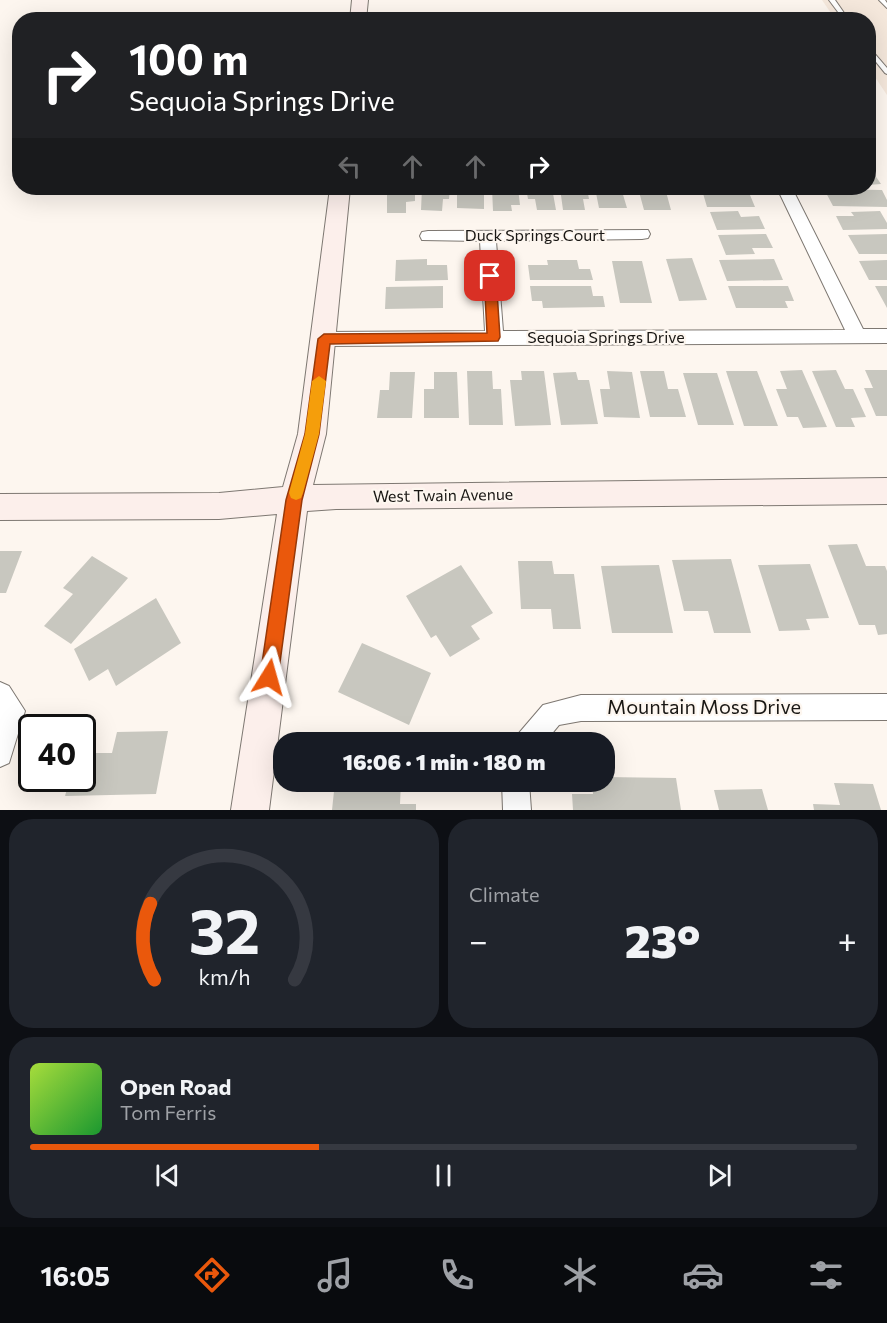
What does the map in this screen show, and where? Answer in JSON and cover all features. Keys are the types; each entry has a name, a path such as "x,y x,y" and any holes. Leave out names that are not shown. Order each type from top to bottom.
{"street":[{"path":"250,810 294,500 312,434 339,195"},
{"path":"788,195 857,336"},
{"name":"Duck Springs Court","path":"428,236 642,234"},
{"path":"488,236 494,337"},
{"name":"Sequoia Springs Drive","path":"324,339 887,336"},
{"name":"West Twain Avenue","path":"0,507 219,506 336,496 887,491"},
{"path":"0,754 6,703"},
{"name":"Mountain Moss Drive","path":"536,732 552,714 582,708 887,707"},
{"path":"516,792 517,810"}],"lane":[{"path":"882,0 887,6"},
{"path":"877,59 887,59"},
{"path":"877,59 887,72"}],"shaded area":[{"path":"822,0 887,0 887,95 876,78 876,12 830,12"}],"building":[{"path":"876,190 882,190 887,200 887,207 833,206 827,195 876,195"},
{"path":"387,195 415,195 415,201 406,202 406,213 387,213"},
{"path":"422,195 449,195 449,199 443,199 442,211 421,210"},
{"path":"457,195 484,195 484,209 457,208"},
{"path":"492,195 519,195 520,205 511,205 512,211 493,211"},
{"path":"527,195 553,195 556,210 537,210 535,199 528,199"},
{"path":"561,195 588,195 589,199 583,199 585,210 563,210"},
{"path":"596,195 623,195 627,208 599,208"},
{"path":"640,195 667,195 671,210 644,210"},
{"path":"703,195 750,195 755,207 707,207"},
{"path":"738,211 741,217 759,216 765,229 717,230 710,212"},
{"path":"880,211 887,223 887,229 843,230 836,216 854,216 851,212"},
{"path":"766,234 773,248 752,248 755,254 726,255 718,235"},
{"path":"887,234 887,254 859,254 848,235"},
{"path":"692,258 707,300 679,301 666,259"},
{"path":"427,259 427,265 447,265 448,280 395,281 396,260"},
{"path":"774,259 783,280 727,281 719,260"},
{"path":"547,260 577,260 579,269 590,269 593,280 530,280 528,265 548,265"},
{"path":"887,260 887,280 869,280 859,261"},
{"path":"612,261 642,261 652,303 620,303"},
{"path":"443,286 443,308 385,309 386,287"},
{"path":"530,286 591,286 593,296 603,296 605,307 543,308 542,301 532,301"},
{"path":"728,286 788,286 794,301 785,301 788,308 736,308"},
{"path":"875,286 887,286 887,308"},
{"path":"802,370 827,427 803,428 798,417 787,417 776,389 787,389 780,371"},
{"path":"836,370 845,389 853,389 866,417 851,418 855,427 836,427 812,371"},
{"path":"865,370 887,370 887,416 876,416 864,388 873,388"},
{"path":"467,371 492,371 493,389 501,389 503,425 469,425"},
{"path":"521,371 544,371 551,425 515,426 510,380 522,380"},
{"path":"607,371 632,372 640,418 604,417 600,389 610,389"},
{"path":"640,371 664,371 668,389 678,389 686,417 650,417"},
{"path":"726,371 757,371 778,426 744,426"},
{"path":"390,372 415,372 412,418 377,418 380,390 389,390"},
{"path":"434,372 457,372 459,418 424,418 424,389 434,389"},
{"path":"576,372 578,380 589,380 598,424 561,425 553,373"},
{"path":"683,373 717,373 734,425 698,425"},
{"path":"857,544 866,566 885,566 887,571 887,634 878,635 875,625 859,625 828,545"},
{"path":"0,551 22,551 6,593 0,593"},
{"path":"92,556 128,578 71,644 44,626 73,594 63,588"},
{"path":"731,559 751,633 714,633 708,611 684,611 672,560"},
{"path":"518,561 552,561 554,574 574,574 581,629 553,629 551,609 521,609"},
{"path":"810,564 829,618 806,619 810,630 779,631 758,565"},
{"path":"461,565 493,613 471,626 480,639 450,657 436,635 431,638 406,596"},
{"path":"659,565 673,633 612,633 601,566"},
{"path":"156,598 181,643 116,686 108,669 89,681 74,649"},
{"path":"362,643 431,673 409,725 338,692"},
{"path":"168,731 156,794 65,796 66,792 96,792 96,753 112,753 117,732"},
{"path":"615,777 676,778 681,810 573,810 572,794 593,794 593,792 615,792"},
{"path":"834,783 873,784 881,810 814,810 813,804 840,805"},
{"path":"762,789 768,810 719,810 714,790"},
{"path":"334,792 401,792 400,804 416,804 416,810 332,810"}],"slow traffic":[{"path":"296,493 312,434 319,381"}],"route":[{"path":"269,677 294,500 312,434 324,339 494,337 490,276"}]}
